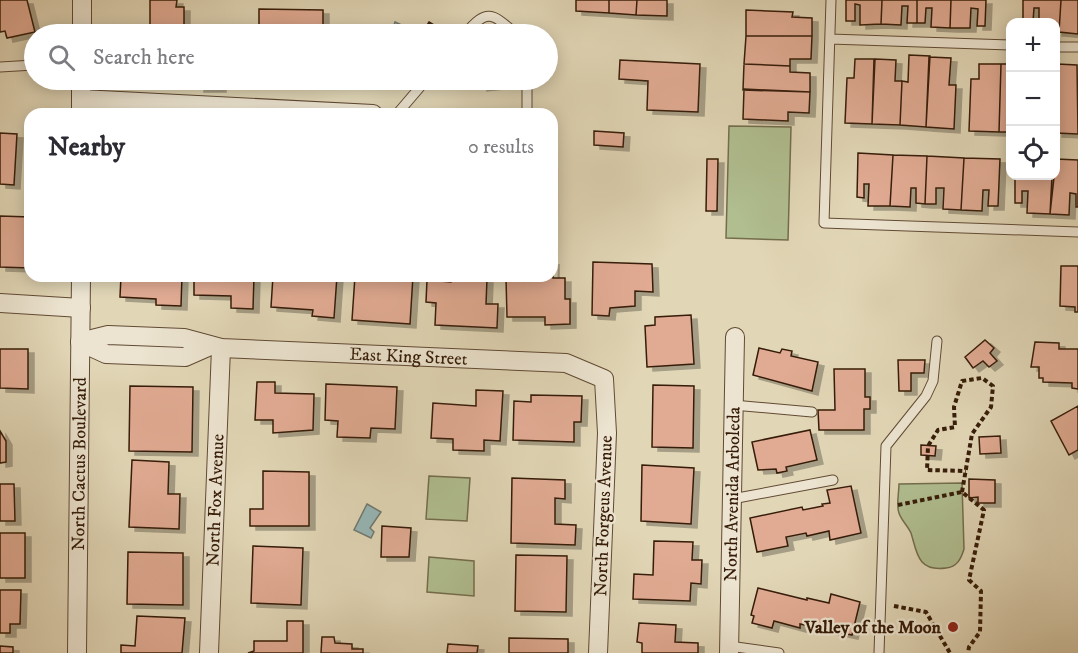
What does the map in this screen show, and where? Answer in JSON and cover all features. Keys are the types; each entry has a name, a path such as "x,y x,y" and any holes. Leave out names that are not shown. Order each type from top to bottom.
{"street":[{"path":"82,0 82,24"},
{"path":"81,90 81,107 123,108"},
{"name":"North Cactus Boulevard","path":"77,653 81,282"},
{"path":"0,303 81,308"},
{"name":"East King Street","path":"80,342 108,335 184,338 216,347 566,363 604,380"},
{"name":"North Avenida Arboleda","path":"729,649 735,337"},
{"name":"North Fox Avenue","path":"209,653 216,347"},
{"name":"North Forgeus Avenue","path":"598,653 608,433 604,380"}],"lane":[{"path":"831,0 824,223 1078,232"},
{"path":"474,24 486,15 496,16 505,24"},
{"path":"830,39 1006,45"},
{"path":"1060,47 1078,47"},
{"path":"0,67 24,66"},
{"path":"402,108 417,90"},
{"path":"527,90 527,108"},
{"path":"879,653 886,446 926,396 933,381 937,341"},
{"path":"733,405 812,412"},
{"path":"732,499 833,480"},
{"path":"729,649 779,653"}],"path":[{"path":"962,492 966,471 972,434 991,407 993,386 982,378 962,381 954,407 955,427 938,430 928,446 927,470 966,471"},
{"path":"895,513 899,503 962,492 984,510 969,580 981,591 980,632 968,653"},
{"path":"887,605 926,612 950,653"}],"green space":[{"path":"729,126 791,127 788,240 726,238"},
{"path":"429,476 470,478 467,521 426,519"},
{"path":"962,483 963,553 953,566 929,567 920,559 911,533 899,513 899,484"},
{"path":"429,557 474,561 474,596 427,592"}],"water":[{"path":"367,504 381,512 370,528 374,532 371,538 354,530"}],"building":[{"path":"0,0 27,0 33,24 24,24 24,34 7,38 5,31 0,32"},
{"path":"150,0 177,0 176,7 184,7 184,24 150,24"},
{"path":"576,0 609,0 609,13 576,11"},
{"path":"609,0 637,0 636,15 609,13"},
{"path":"637,0 667,0 667,16 636,15"},
{"path":"846,0 882,0 881,24 860,25 860,5 855,4 855,21 846,21"},
{"path":"882,0 917,0 917,23 907,23 908,6 902,6 901,25 881,24"},
{"path":"917,0 951,0 950,28 931,27 932,8 926,8 925,23 917,23"},
{"path":"951,0 986,0 985,26 977,26 978,9 971,8 970,28 950,28"},
{"path":"1023,0 1061,0 1060,18 1039,18 1039,8 1034,8 1033,18 1023,18"},
{"path":"1061,0 1078,0 1078,34 1060,32"},
{"path":"259,9 323,10 323,24 259,24"},
{"path":"746,10 793,12 792,17 812,18 812,36 746,36"},
{"path":"746,36 812,36 811,59 790,59 790,66 744,64"},
{"path":"909,55 930,56 926,127 900,125 902,81 908,82"},
{"path":"929,57 951,58 949,85 956,85 954,129 926,127"},
{"path":"855,59 874,59 872,124 845,123 847,78 854,78"},
{"path":"875,59 896,60 895,81 902,81 900,125 872,124"},
{"path":"620,60 700,64 698,112 647,110 648,81 619,79"},
{"path":"744,64 790,66 790,72 810,73 810,92 743,90"},
{"path":"979,64 1001,64 999,132 969,131 971,79 979,79"},
{"path":"1001,64 1006,64 1006,132 999,132"},
{"path":"1060,64 1077,65 1078,134 1060,133"},
{"path":"744,89 810,92 809,113 788,112 788,121 743,119"},
{"path":"594,131 624,133 623,147 594,145"},
{"path":"0,133 17,134 14,185 0,184"},
{"path":"858,153 893,155 890,206 868,206 869,184 864,184 864,198 857,197"},
{"path":"893,155 927,156 925,204 916,203 916,188 911,188 910,207 890,206"},
{"path":"927,156 964,158 961,210 943,209 944,188 936,188 936,204 925,204"},
{"path":"964,158 1000,159 998,206 988,206 989,190 983,190 982,211 961,210"},
{"path":"707,159 718,159 717,211 706,211"},
{"path":"1060,159 1078,160 1078,207 1076,207 1076,194 1070,193 1069,215 1050,214 1054,180 1060,180"},
{"path":"1015,180 1052,180 1050,214 1027,213 1028,191 1022,191 1022,203 1015,203"},
{"path":"0,216 24,217 24,268 0,267"},
{"path":"593,262 652,264 653,292 635,291 635,306 610,308 609,316 592,315"},
{"path":"1061,266 1078,266 1078,312 1075,312 1075,307 1060,306"},
{"path":"558,278 565,278 565,299 570,299 570,324 545,325 545,317 507,317 506,282 558,282"},
{"path":"121,282 182,282 181,306 156,305 156,299 120,297"},
{"path":"194,282 254,282 253,309 231,308 231,296 194,295"},
{"path":"273,282 337,282 334,318 312,316 313,310 271,307"},
{"path":"355,282 413,282 410,324 352,320"},
{"path":"427,282 487,282 486,304 498,304 497,328 435,325 436,303 426,302"},
{"path":"691,315 694,364 647,367 645,326 655,325 655,317"},
{"path":"985,340 994,348 990,353 997,361 989,367 983,361 973,368 965,357"},
{"path":"1035,342 1059,343 1059,349 1078,349 1078,389 1072,388 1072,383 1043,382 1043,378 1039,378 1039,367 1031,367"},
{"path":"759,348 780,353 782,349 792,351 791,356 818,362 812,391 753,375"},
{"path":"0,349 28,349 28,389 0,388"},
{"path":"898,360 925,360 924,373 911,373 911,391 899,391"},
{"path":"834,369 865,369 865,397 870,397 870,409 864,409 864,430 819,430 818,410 835,410"},
{"path":"257,382 275,382 275,393 314,394 313,430 273,433 273,420 255,420"},
{"path":"326,384 397,387 395,429 371,428 370,438 337,437 338,421 325,420"},
{"path":"653,385 694,386 693,448 652,447"},
{"path":"130,386 193,387 192,452 129,451"},
{"path":"476,390 503,391 500,441 484,440 484,451 453,450 453,439 431,438 433,403 476,406"},
{"path":"531,395 582,396 581,422 574,422 574,442 513,440 514,401 531,402"},
{"path":"1078,406 1078,450 1069,455 1051,421"},
{"path":"810,430 817,460 786,467 787,471 777,473 776,469 758,470 752,442"},
{"path":"0,431 6,441 6,462 0,463"},
{"path":"1000,436 1001,453 980,454 979,437"},
{"path":"921,445 936,446 935,456 921,455"},
{"path":"132,460 169,462 168,494 180,494 179,529 129,527"},
{"path":"642,465 694,468 691,524 641,521"},
{"path":"263,471 309,472 309,526 250,526 250,509 263,509"},
{"path":"512,478 565,480 565,499 555,498 555,524 576,525 575,545 511,543"},
{"path":"969,479 995,480 995,503 978,503 978,497 969,498"},
{"path":"0,484 14,484 15,521 0,521"},
{"path":"851,486 861,533 830,540 829,531 807,536 806,533 786,537 788,546 757,552 750,518 802,507 803,510 823,506 822,504 830,503 827,490"},
{"path":"382,526 411,528 409,557 381,557"},
{"path":"0,533 25,533 25,578 0,578"},
{"path":"654,541 693,542 692,560 702,560 701,584 691,583 690,601 633,599 634,574 653,575"},
{"path":"253,546 303,548 301,605 251,603"},
{"path":"128,552 183,553 183,605 127,604"},
{"path":"516,555 567,556 566,612 515,611"},
{"path":"758,588 807,600 807,598 829,603 831,594 860,602 852,635 800,624 800,628 774,621 772,628 752,623 754,616 751,615"},
{"path":"0,590 21,590 20,624 10,624 10,633 0,633"},
{"path":"137,616 185,618 182,653 121,653 121,645 135,646"},
{"path":"287,621 303,621 303,653 248,653 254,651 254,641 287,641"},
{"path":"639,623 676,625 675,642 698,643 698,653 642,653 642,643 637,642"},
{"path":"322,637 334,637 335,643 352,644 352,649 363,649 363,653 321,653"},
{"path":"509,638 568,639 568,653 509,653"},
{"path":"448,644 478,646 477,653 447,653"},
{"path":"0,646 13,647 13,653 0,653"}],"place":[{"name":"Valley of the Moon","path":"953,627"}]}
